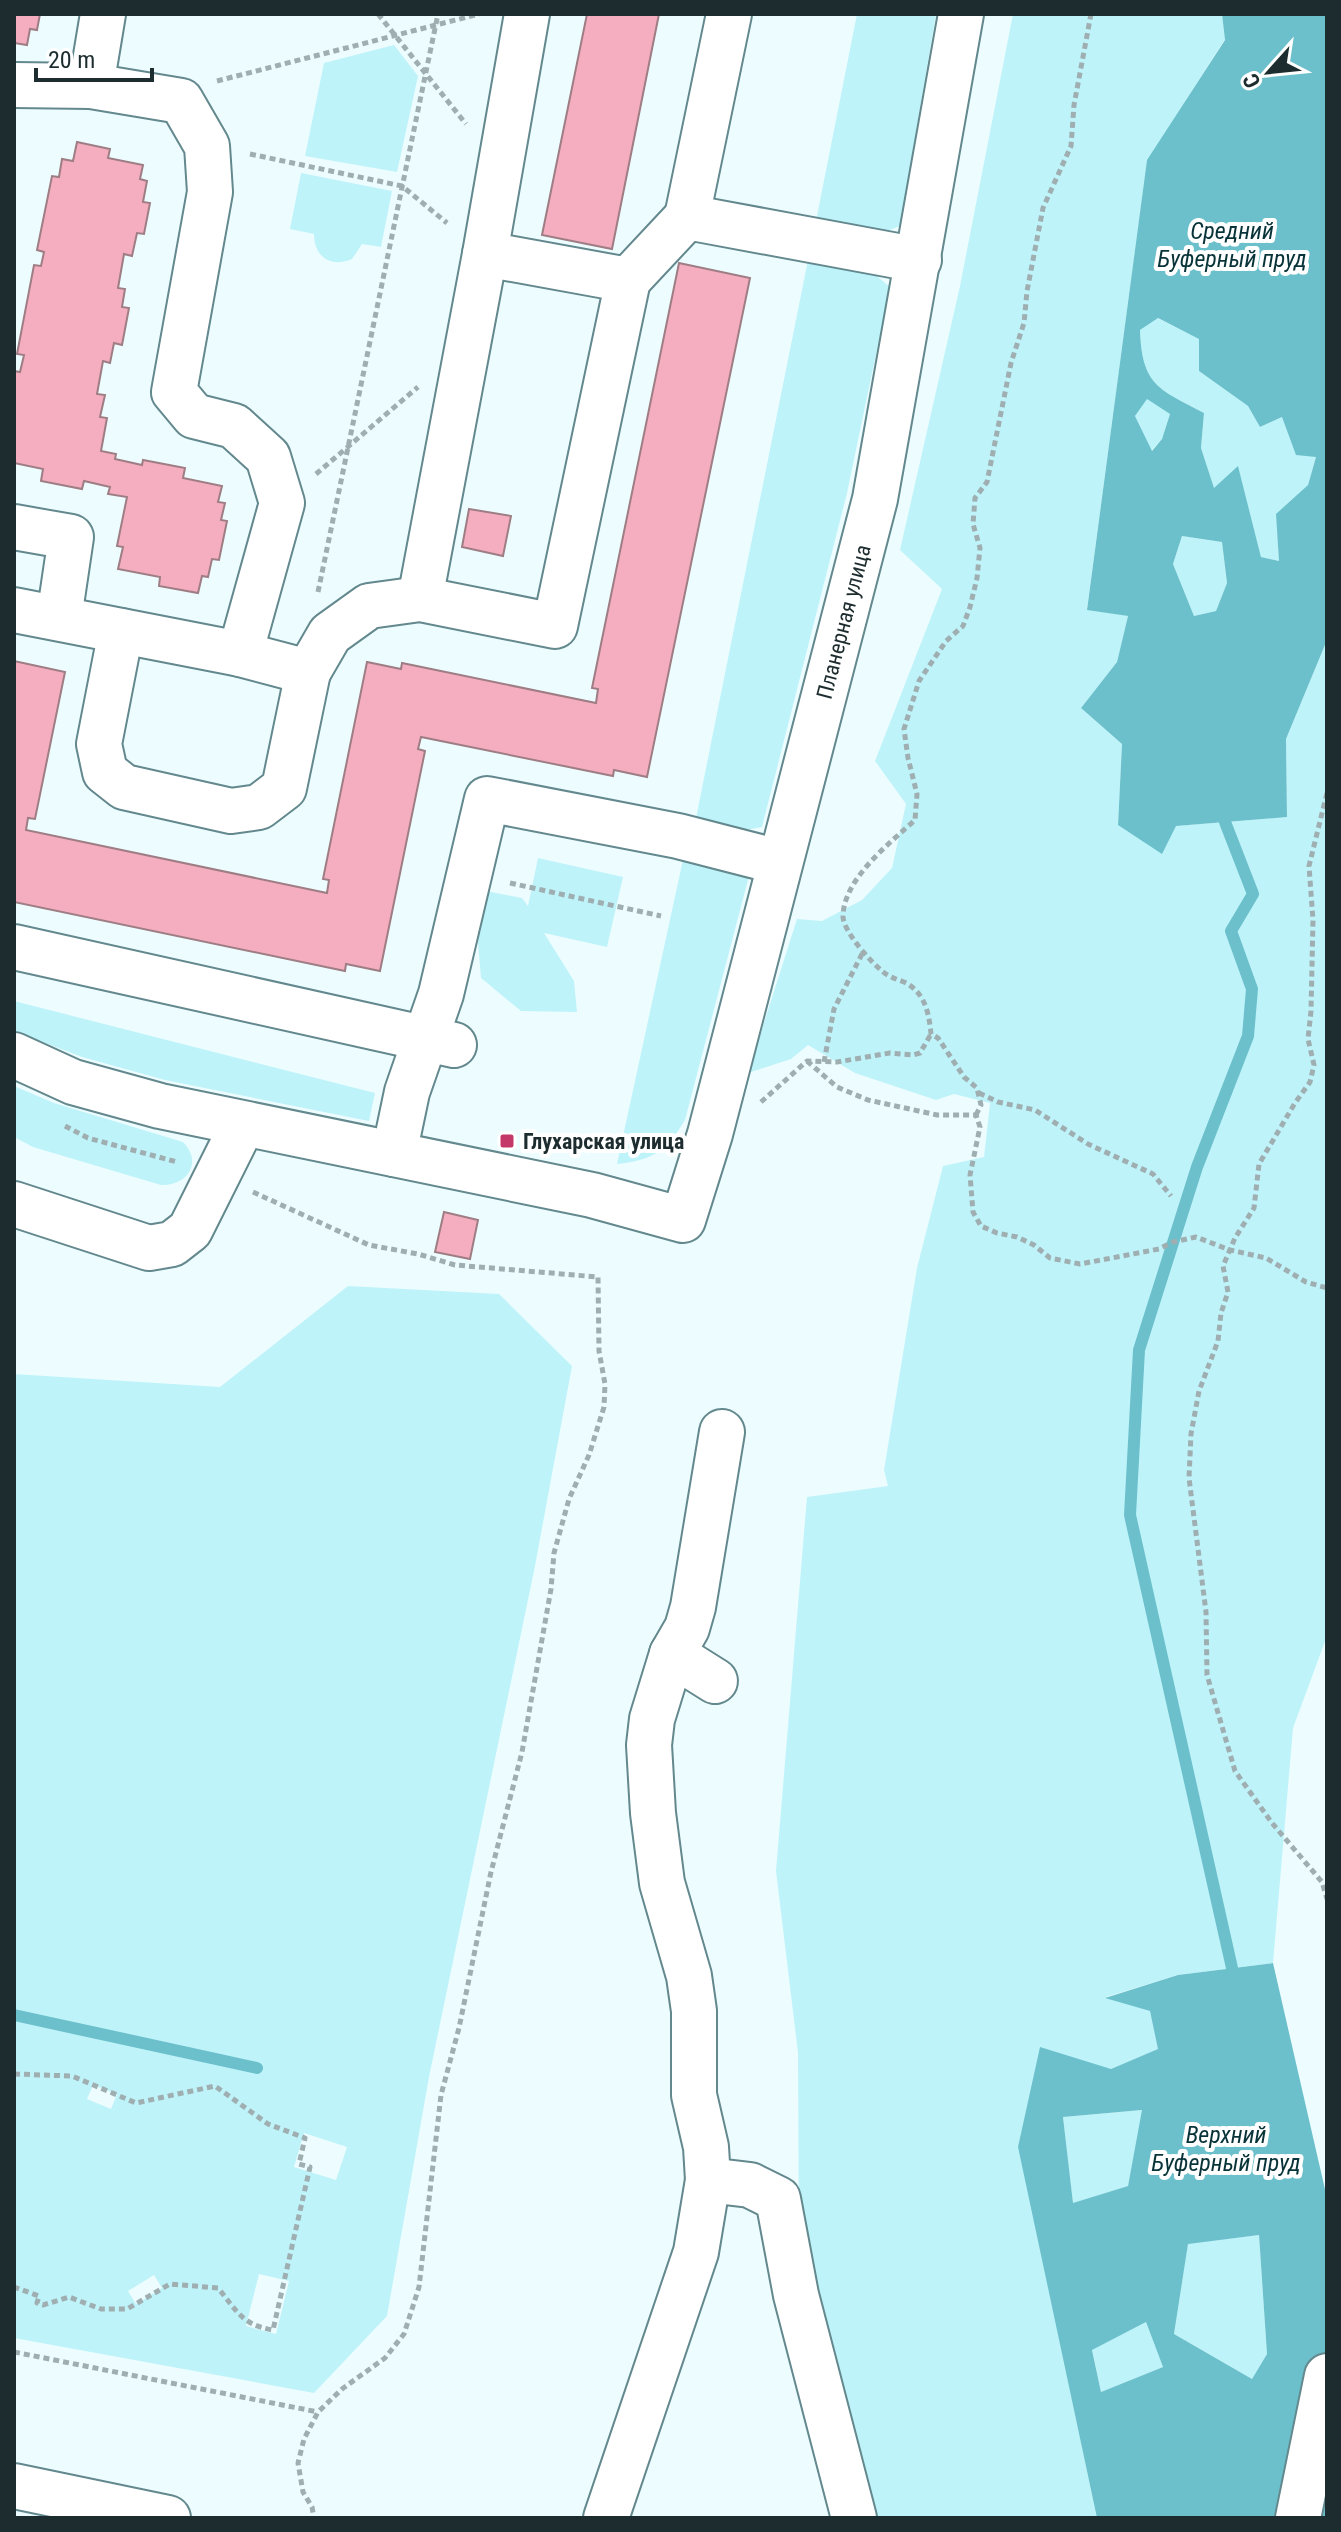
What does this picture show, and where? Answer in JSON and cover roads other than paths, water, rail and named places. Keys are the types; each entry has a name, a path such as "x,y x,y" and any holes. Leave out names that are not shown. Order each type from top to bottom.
{"main road":[{"path":"91,86 103,14"},
{"path":"420,599 527,14"},
{"path":"121,631 99,744 105,772 124,787 231,811 259,807 284,788 308,672 330,634 369,606 420,599 555,626 628,280 687,217 729,14"},
{"name":"Планерная улица","path":"394,1154 592,1195 683,1220 710,1134 875,499 961,14"},
{"path":"14,85 91,86 181,101 207,146 210,192 174,392 194,416 234,426 268,457 282,503 240,654"},
{"path":"687,217 919,260"},
{"path":"485,254 628,280"},
{"path":"14,527 71,537 59,618"},
{"path":"14,610 240,654 308,672"},
{"path":"14,1055 73,1082 160,1106 394,1154 407,1092 440,1042 441,994 487,799 678,836 779,862"},
{"path":"14,947 440,1042"},
{"path":"14,1204 149,1248 172,1244 190,1230 243,1124"},
{"path":"606,2518 696,2252 708,2180 706,2147 694,2095 695,2041 689,1976 662,1883 649,1745 652,1719 672,1654 687,1628 693,1607 722,1432"},
{"path":"672,1654 715,1681"},
{"path":"708,2180 750,2185 778,2199 796,2295 854,2518"},
{"path":"1298,2518 1327,2376"},
{"path":"14,2486 168,2518"}],"water":[{"name":"Средний Буферный пруд","path":"1222,14 1327,14 1327,640 1286,739 1287,817 1176,826 1162,854 1118,825 1122,744 1081,708 1117,662 1128,616 1087,610 1147,160 1225,40","holes":["1158,318 1199,339 1199,371 1248,406 1260,427 1282,417 1296,455 1316,457 1308,485 1276,514 1279,561 1261,557 1238,466 1214,488 1201,448 1204,413 1175,398 1149,375 1141,349 1140,330","1147,399 1170,414 1162,439 1152,451 1135,416","1182,536 1222,542 1227,583 1216,611 1194,616 1173,564"]},
{"name":"Верхний Буферный пруд","path":"1273,1963 1327,2198 1327,2518 1097,2518 1018,2147 1040,2047 1111,2069 1158,2049 1150,2011 1105,1998 1178,1975","holes":["1142,2110 1128,2186 1073,2203 1063,2117","1259,2235 1267,2354 1252,2379 1174,2334 1188,2244","1146,2322 1163,2367 1101,2392 1092,2350"]}],"waterway":[{"path":"1225,822 1253,894 1231,931 1252,989 1248,1036 1197,1167 1139,1350 1130,1515 1232,1968"},
{"path":"14,2015 257,2068"}],"place":[{"name":"Глухарская улица","path":"507,1141"}]}
